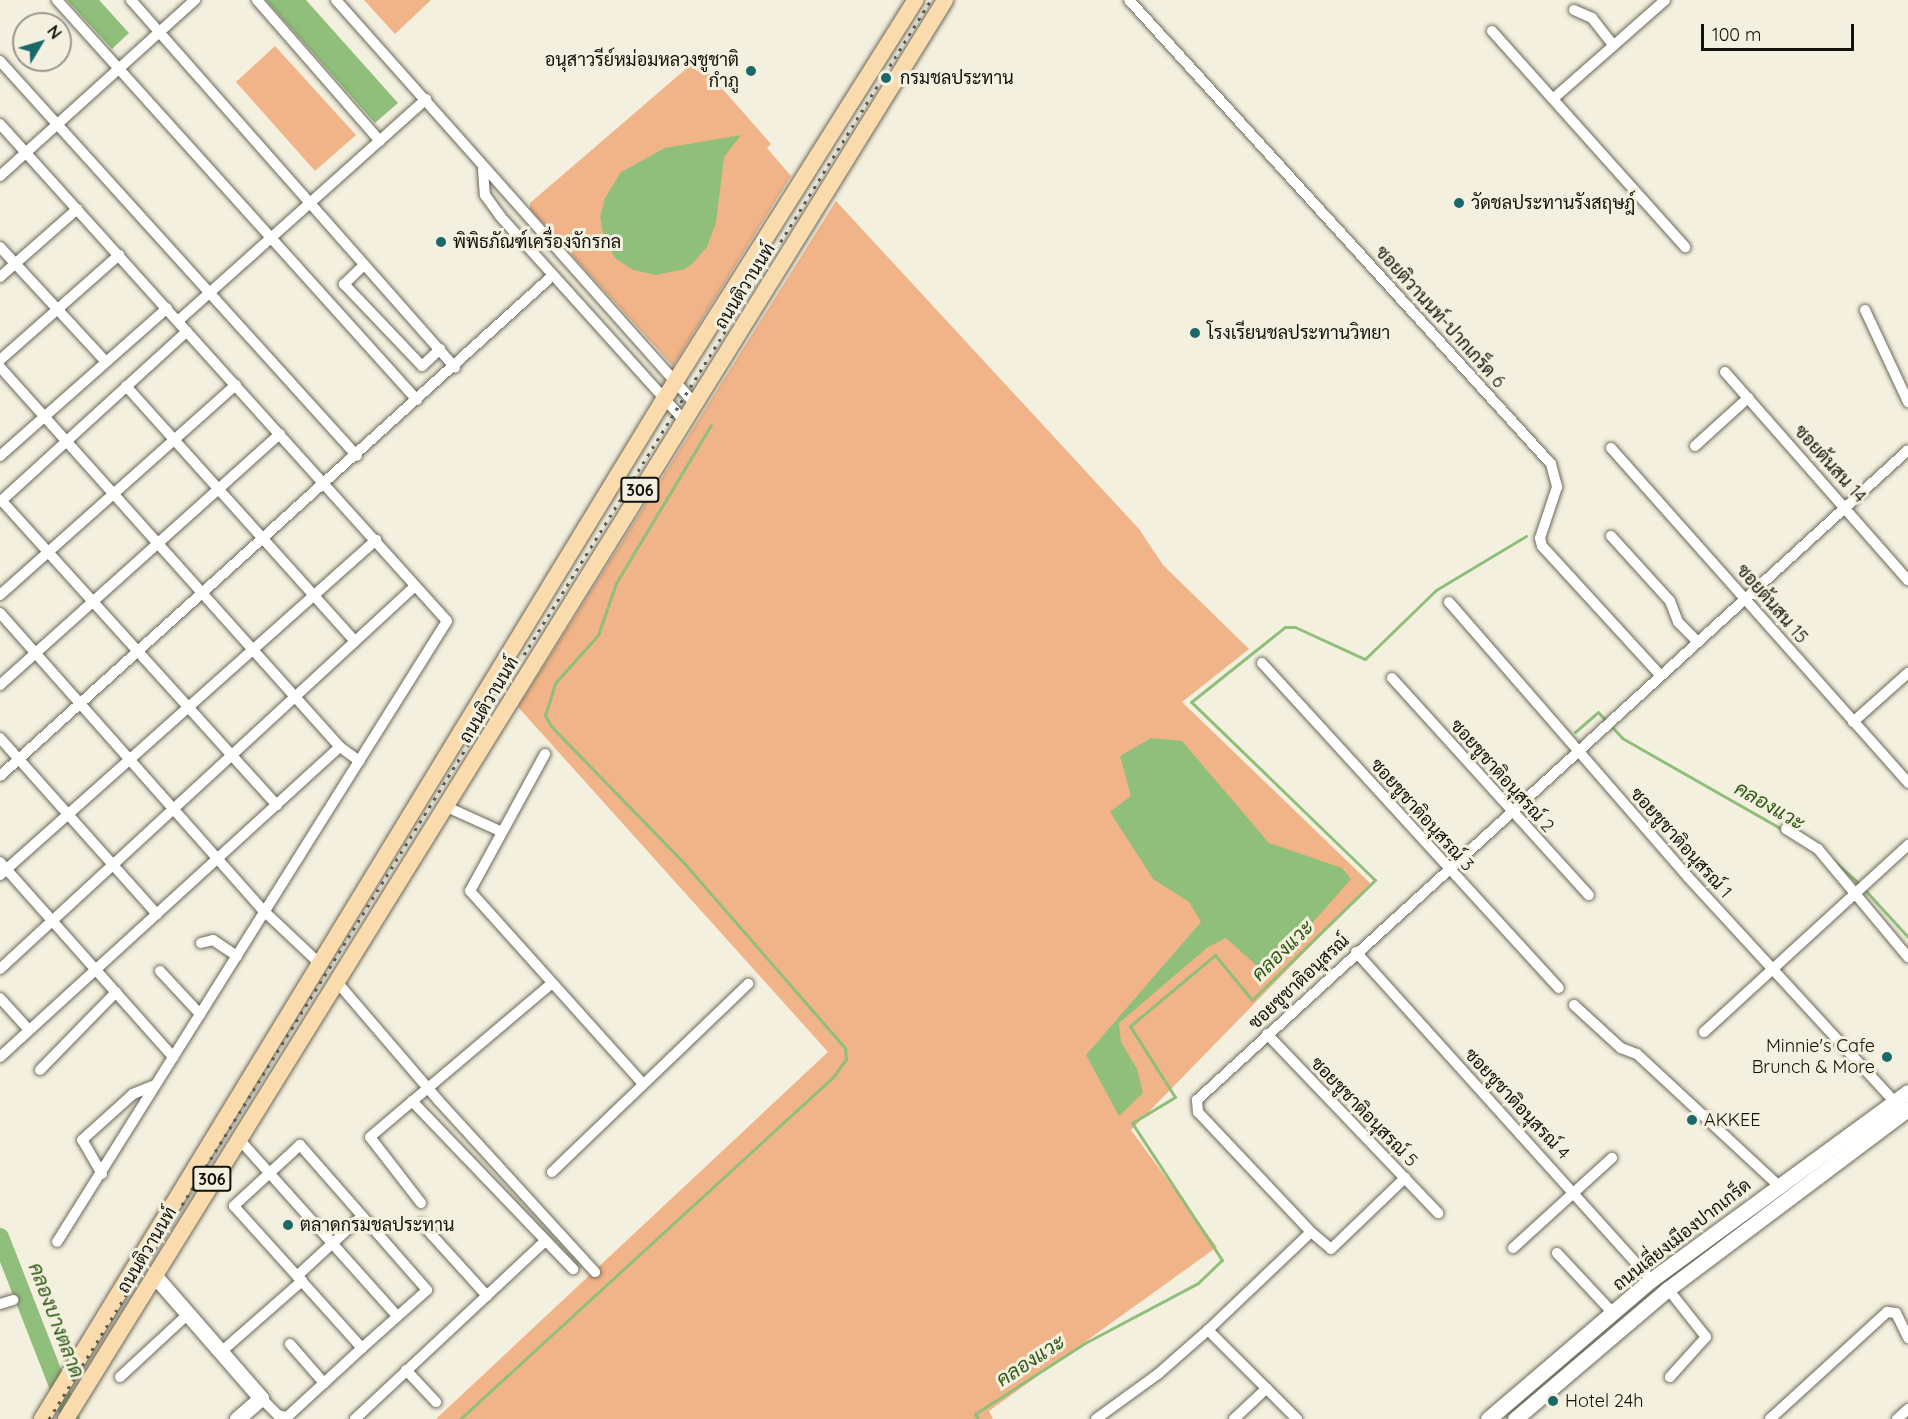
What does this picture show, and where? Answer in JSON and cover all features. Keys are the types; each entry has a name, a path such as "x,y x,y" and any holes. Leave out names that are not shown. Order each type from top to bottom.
{"main road":[{"name":"ถนนติวานนท์","path":"42,1419 663,401 916,0"},
{"name":"ถนนติวานนท์","path":"66,1419 238,1138 447,807 683,419 945,0"},
{"path":"319,963 337,982"},
{"name":"ถนนเลี่ยงเมืองปากเกร็ด","path":"1515,1419 1668,1289 1903,1110 1908,1092"},
{"name":"ถนนเลี่ยงเมืองปากเกร็ด","path":"1488,1419 1652,1280 1778,1185 1903,1110"},
{"path":"154,1275 261,1398 237,1419"}],"street":[{"path":"57,0 417,400"},
{"path":"131,0 455,367"},
{"path":"0,176 195,0"},
{"path":"257,0 380,141"},
{"path":"336,0 426,99 483,170 694,403"},
{"name":"ซอยติวานนท์-ปากเกร็ด 6","path":"1129,0 1551,464 1557,487 1540,538 1542,546 1660,675"},
{"path":"1554,98 1665,0"},
{"path":"1574,10 1592,18 1613,45"},
{"path":"1492,32 1554,98 1685,248"},
{"path":"0,61 357,456"},
{"path":"178,321 208,291 426,99"},
{"path":"0,124 447,621 153,1086 102,1174 57,1242"},
{"path":"483,170 486,195 584,313 663,401 683,419"},
{"path":"0,277 77,209"},
{"path":"0,246 106,362"},
{"path":"0,360 118,255"},
{"path":"364,265 344,284 422,366 440,350"},
{"path":"0,777 357,456 552,276"},
{"path":"584,313 600,297"},
{"path":"0,456 167,308"},
{"path":"1865,310 1908,402"},
{"path":"187,331 1,501 140,651 277,805"},
{"path":"0,367 157,544 254,648 340,747 359,761"},
{"name":"ซอยต้นสน 14","path":"1725,372 1908,578"},
{"path":"0,596 236,385"},
{"path":"126,386 355,641"},
{"path":"1695,446 1748,398"},
{"path":"0,685 280,434"},
{"name":"ซอยต้นสน 15","path":"1611,448 1853,722 1907,779"},
{"name":"ซอยชูชาติอนุสรณ์","path":"1311,1232 1195,1107 1267,1034 1448,867 1908,450"},
{"path":"1611,536 1670,601 1678,622 1696,640"},
{"path":"173,1056 96,969 2,869 131,759 376,540"},
{"path":"0,969 415,586"},
{"name":"ซอยชูชาติอนุสรณ์ 1","path":"1449,602 1577,750 1903,1110"},
{"path":"0,614 264,911 319,963"},
{"name":"ซอยชูชาติอนุสรณ์ 3","path":"1262,663 1559,988"},
{"path":"1853,722 1908,673"},
{"name":"ซอยชูชาติอนุสรณ์ 2","path":"1392,678 1589,895"},
{"path":"0,738 157,914"},
{"path":"0,1057 340,747"},
{"path":"545,754 470,891 643,1084"},
{"path":"447,807 502,832"},
{"path":"1786,829 1822,853 1857,890 1908,957"},
{"path":"1704,1032 1908,845"},
{"path":"201,942 213,940 237,956"},
{"name":"ซอยชูชาติอนุสรณ์ 4","path":"1356,952 1576,1193 1652,1280"},
{"path":"160,971 200,1014"},
{"path":"337,982 428,1089 595,1272"},
{"path":"421,1203 369,1140 551,984"},
{"path":"552,1172 748,984"},
{"path":"40,1070 116,992"},
{"path":"0,998 29,1030"},
{"path":"1574,1005 1621,1048 1637,1054 1778,1185"},
{"name":"ซอยชูชาติอนุสรณ์ 5","path":"1267,1034 1438,1213"},
{"path":"102,1174 82,1140 133,1094 153,1086"},
{"path":"412,1101 573,1269"},
{"path":"238,1138 397,1316"},
{"path":"261,1398 278,1415 287,1416 427,1290 300,1145 234,1206 362,1348"},
{"path":"1513,1248 1612,1158"},
{"path":"1096,1419 1208,1330 1311,1232 1331,1249 1405,1178"},
{"path":"221,1352 300,1279 362,1216"},
{"path":"422,1224 487,1296"},
{"path":"355,1419 546,1241"},
{"path":"1557,1252 1614,1313"},
{"path":"1668,1289 1706,1337 1670,1377"},
{"path":"0,1304 13,1300"},
{"path":"1770,1419 1887,1312 1896,1313 1908,1338"},
{"path":"120,1377 188,1314"},
{"path":"1208,1330 1297,1419"},
{"path":"290,1344 324,1383"},
{"path":"406,1370 436,1402"},
{"path":"1234,1419 1267,1388"},
{"path":"1897,1419 1908,1409"}],"shaded area":[{"path":"364,0 431,0 395,34"},
{"path":"275,46 356,135 315,171 236,82"},
{"path":"694,62 699,62 771,144 767,148 791,176 673,366 530,209 530,203"},
{"path":"836,201 1139,529 1163,565 1249,649 1182,702 1371,884 1131,1130 1217,1247 989,1411 993,1419 436,1419 828,1052 518,707"}],"water":[{"path":"67,0 99,0 129,33 112,49"},
{"path":"266,0 306,0 398,103 375,123"},
{"path":"741,135 724,157 716,223 707,247 693,263 685,269 656,275 633,270 615,258 604,238 600,218 605,198 621,172 665,148"},
{"path":"1151,738 1182,741 1269,843 1342,868 1351,879 1273,968 1258,967 1226,938 1208,947 1119,1023 1121,1042 1137,1069 1143,1093 1119,1116 1086,1055 1201,922 1189,902 1153,879 1110,812 1131,796 1120,756"}],"waterway":[{"path":"460,1419 833,1077 846,1059 845,1048 686,865 551,726 545,715 556,682 598,635 616,583 711,425"},
{"name":"คลองแวะ","path":"978,1419 975,1414 1083,1344 1198,1283 1222,1260 1132,1123 1175,1097 1130,1026 1215,955 1252,1000 1375,880 1191,702 1285,627 1295,627 1365,659 1436,590 1526,536"},
{"name":"คลองแวะ","path":"1575,732 1598,712 1622,738 1783,830"},
{"name":"คลองแวะ","path":"1834,861 1861,885"},
{"name":"คลองแวะ","path":"1865,890 1908,937"},
{"name":"คลองบางตลาด","path":"0,1237 71,1419"}],"railway":[{"path":"49,1419 931,0"}],"place":[{"name":"อนุสาวรีย์หม่อมหลวงชูชาติ กำภู","path":"751,71"},
{"name":"กรมชลประทาน","path":"886,78"},
{"name":"วัดชลประทานรังสฤษฎ์","path":"1459,203"},
{"name":"พิพิธภัณฑ์เครื่องจักรกล","path":"441,242"},
{"name":"โรงเรียนชลประทานวิทยา","path":"1195,333"},
{"name":"Minnie's Cafe Brunch & More","path":"1887,1057"},
{"name":"AKKEE","path":"1692,1120"},
{"name":"ตลาดกรมชลประทาน","path":"288,1225"},
{"name":"Hotel 24h","path":"1553,1401"}]}
